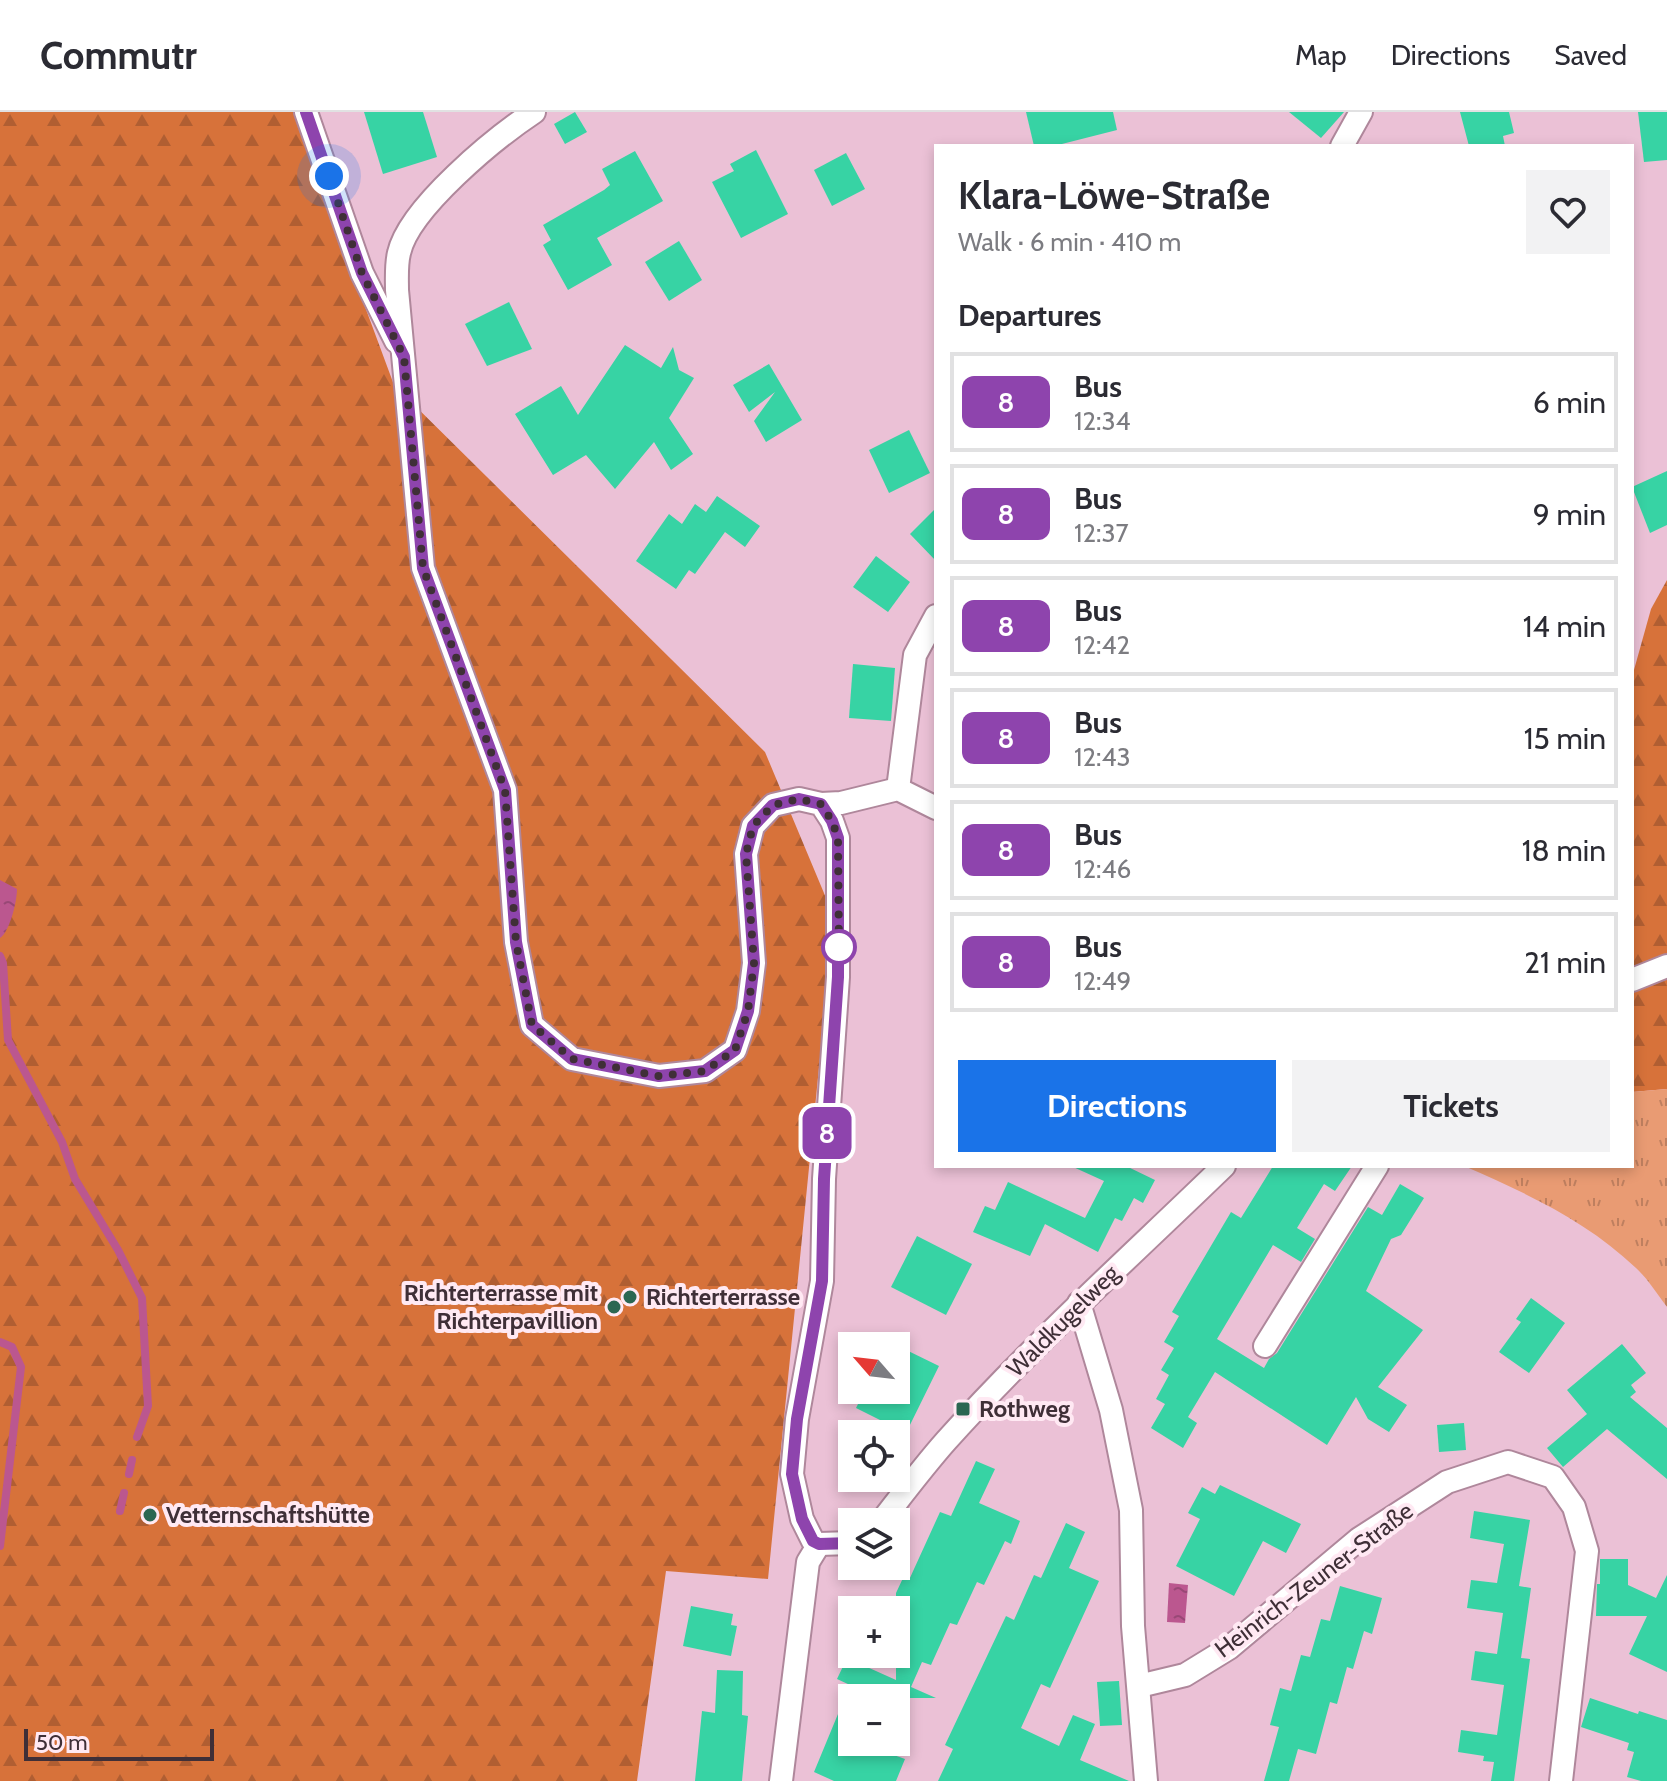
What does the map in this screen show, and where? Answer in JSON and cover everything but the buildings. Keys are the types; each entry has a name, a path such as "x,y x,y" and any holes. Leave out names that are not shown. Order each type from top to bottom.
{"street":[{"path":"306,112 362,273 404,357"},
{"path":"534,112 455,175 411,225 399,252 397,290 423,568 505,790 516,942 532,1025 572,1059 659,1076 705,1071 735,1050 748,1011 754,963 746,854 753,826 773,805 799,799 821,804 841,803 898,789 934,807"},
{"path":"1343,144 1361,112"},
{"path":"898,789 915,655 934,620"},
{"path":"821,804 838,838 838,977 824,1179 822,1281 797,1419 792,1474 802,1519 813,1541 819,1544 838,1543"},
{"path":"1634,979 1667,966"},
{"name":"Waldkugelweg","path":"892,1508 946,1442 1079,1303 1222,1168"},
{"path":"1265,1346 1376,1168"},
{"path":"1079,1303 1111,1410 1131,1510 1133,1626 1146,1781"},
{"name":"Heinrich-Zeuner-Straße","path":"1139,1686 1185,1675 1229,1648 1359,1539 1447,1482 1508,1462 1553,1477 1574,1507 1587,1551 1561,1781"},
{"path":"781,1781 808,1562 819,1544"}],"green space":[{"path":"0,112 293,112 394,385 765,752 834,917 768,1579 666,1571 637,1781 0,1781"},
{"path":"1667,580 1667,967 1634,979 1634,670 1651,609"},
{"path":"1667,971 1667,1089 1634,1092 1634,982"},
{"path":"1667,1089 1667,1307 1640,1272 1597,1236 1533,1198 1468,1168 1634,1168 1634,1092"}],"water":[{"path":"0,880 17,889 10,923 0,938"},
{"path":"1169,1583 1188,1585 1185,1623 1167,1622"}],"waterway":[{"path":"0,956 8,1040 62,1142 75,1179 118,1250 142,1298 148,1406 137,1437"},
{"path":"0,1342 12,1347 21,1367 0,1546"},
{"path":"129,1474 132,1460"},
{"path":"120,1511 124,1493"}],"bus line":[{"name":"8","path":"306,112 362,273 404,357 423,568 505,790 516,942 532,1025 572,1059 659,1076 705,1071 735,1050 748,1011 754,963 746,854 753,826 773,805 799,799 821,804 832,821 838,838 840,931 824,1179 822,1281 797,1419 792,1474 802,1519 813,1541 819,1544 838,1543"}],"place":[{"name":"Richterterrasse","path":"630,1297"},
{"name":"Richterterrasse mit Richterpavillion","path":"614,1307"},
{"name":"Rothweg","path":"963,1409"},
{"name":"Vetternschaftshütte","path":"150,1515"}],"route":[{"path":"329,176 362,273 404,357 423,568 505,790 516,942 532,1025 572,1059 659,1076 705,1071 735,1050 748,1011 754,963 746,854 753,826 773,805 799,799 821,804 832,821 838,838 839,954 839,947"}]}
